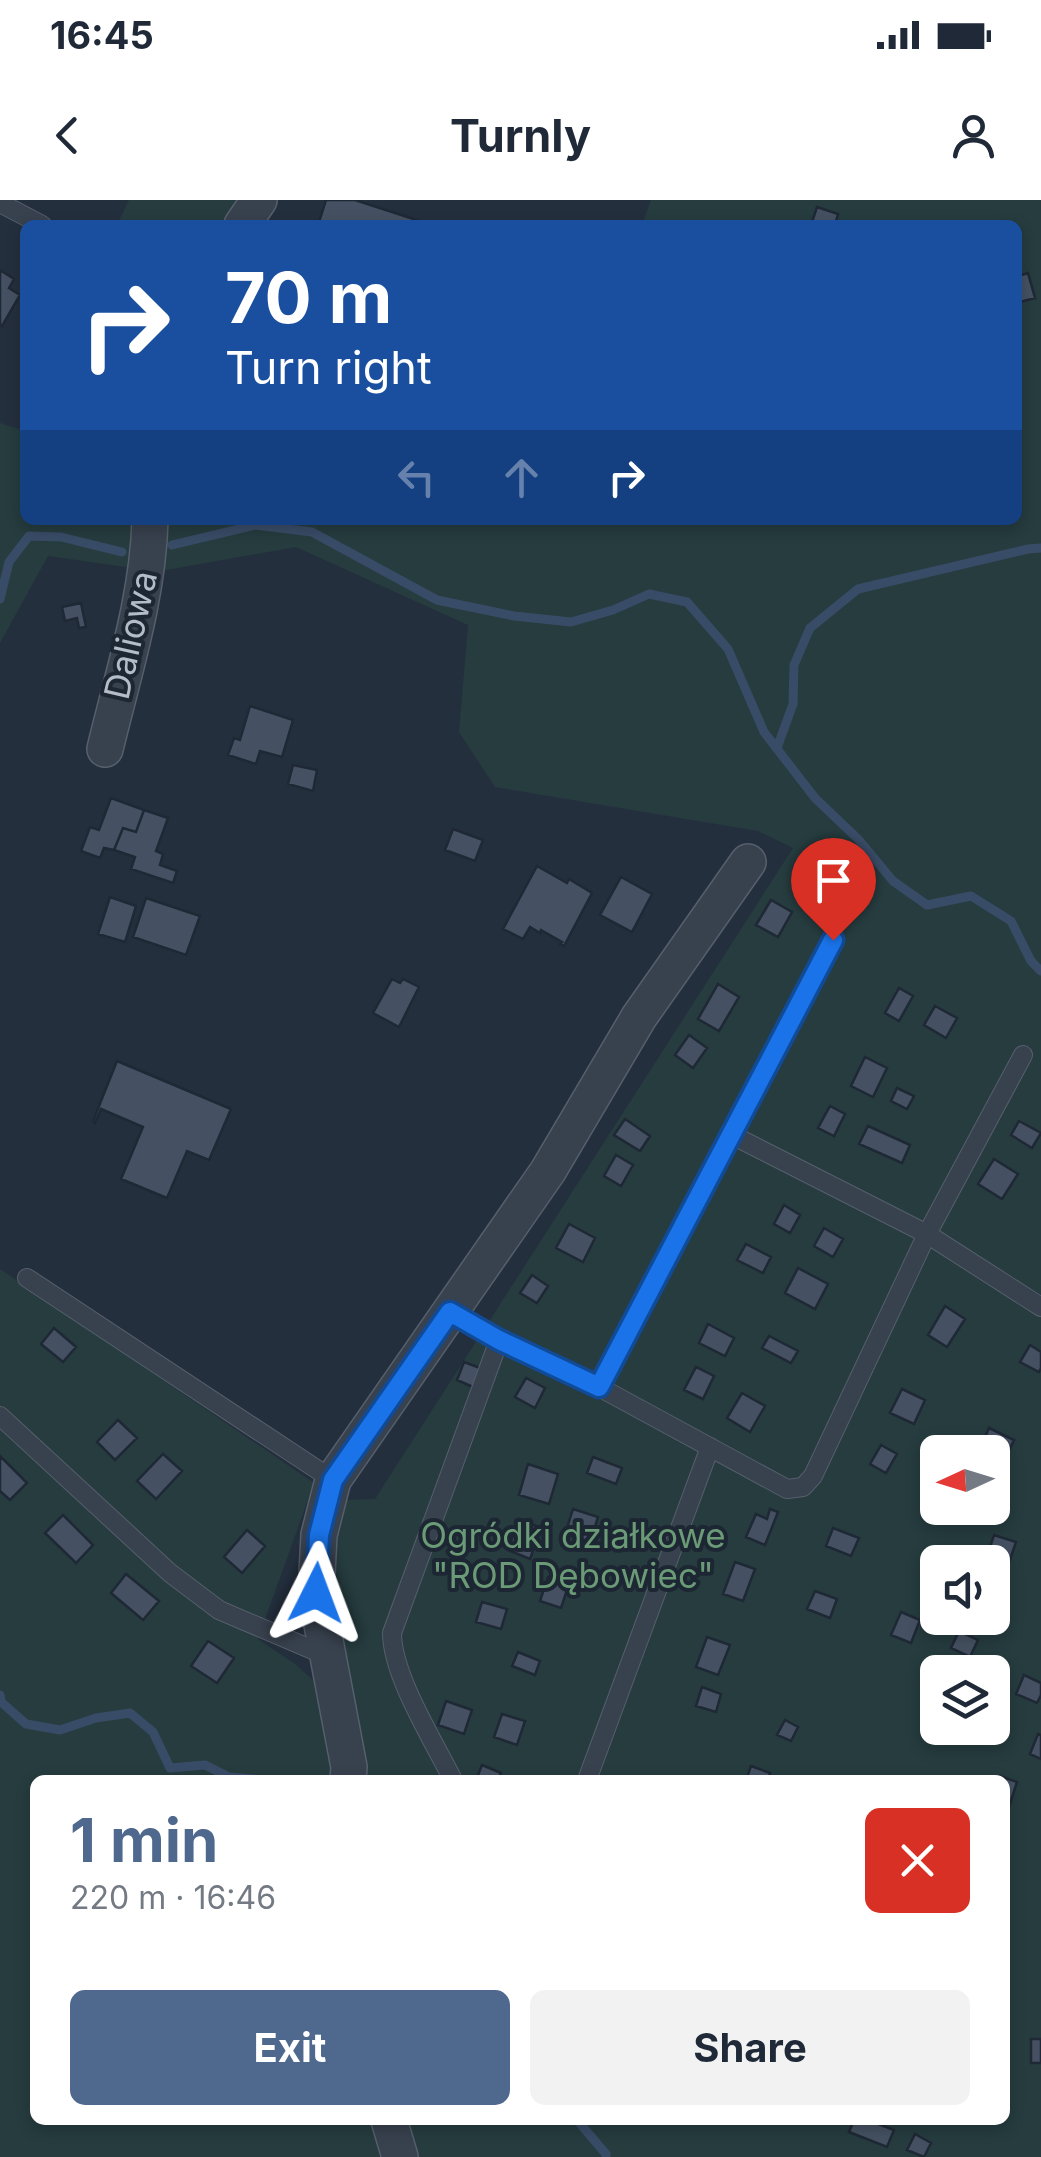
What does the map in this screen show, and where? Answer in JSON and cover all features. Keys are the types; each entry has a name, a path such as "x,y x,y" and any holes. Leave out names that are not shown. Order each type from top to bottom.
{"street":[{"name":"Daliowa","path":"104,749 142,596 150,556 150,525"},
{"path":"349,1773 316,1593 319,1535 333,1480 548,1171 639,1018 748,862"},
{"path":"391,2125 400,2157"}],"lane":[{"path":"0,203 32,220"},
{"path":"599,1387 833,940"},
{"path":"450,1312 787,1489 803,1488 813,1476 928,1234 1023,1055"},
{"path":"732,1135 928,1234 1041,1307"},
{"path":"27,1278 333,1480"},
{"path":"450,1775 399,1672 392,1633 499,1340"},
{"path":"0,1416 170,1573 219,1610 327,1656"},
{"path":"589,1775 710,1447"}],"green space":[{"path":"129,200 249,200 235,220 119,220"},
{"name":"Ogródki działkowe \"ROD Dębowiec\"","path":"651,200 1041,200 1041,2157 412,2157 402,2125 1010,2125 1010,1775 356,1775 325,1583 341,1500 375,1499 793,848 758,831 495,787 459,732 468,625 296,547 155,572 156,525 1022,525 1022,220 644,220"},
{"path":"0,423 20,429 20,525 142,525 140,569 48,556 0,643"},
{"path":"0,1269 314,1483 258,1639 323,1689 338,1775 30,1775 30,2125 381,2125 391,2157 0,2157"}],"building":[{"path":"326,200 355,200 417,220 320,220"},
{"path":"817,207 838,214 836,220 813,220"},
{"path":"0,270 14,279 9,288 20,295 2,326 0,325"},
{"path":"1028,273 1035,298 1022,301 1022,275"},
{"path":"81,603 86,627 79,628 77,618 65,621 62,607"},
{"path":"250,706 293,720 282,757 260,751 256,764 228,755 234,738 240,740"},
{"path":"293,765 317,770 313,791 288,784"},
{"path":"111,798 144,810 136,832 123,828 114,850 104,848 100,858 81,851 90,827 99,830"},
{"path":"144,810 168,818 156,851 163,854 160,865 177,871 173,883 131,869 135,857 114,850 123,828 136,832"},
{"path":"453,829 483,840 475,861 445,850"},
{"path":"537,866 592,893 564,946 541,930 540,933 530,927 523,939 503,929"},
{"path":"621,877 652,894 632,932 600,915"},
{"path":"110,897 136,906 125,942 98,934"},
{"path":"146,898 200,916 186,955 133,937"},
{"path":"771,900 792,912 778,937 756,925"},
{"path":"392,979 400,983 403,979 419,987 399,1027 373,1013"},
{"path":"718,984 739,997 719,1031 698,1019"},
{"path":"899,988 913,996 899,1021 885,1013"},
{"path":"935,1006 957,1018 946,1038 924,1025"},
{"path":"689,1035 707,1048 693,1068 675,1055"},
{"path":"865,1057 887,1068 873,1097 851,1086"},
{"path":"117,1061 231,1109 209,1160 187,1151 167,1198 121,1179 143,1127 101,1109 93,1121"},
{"path":"897,1088 914,1096 907,1109 891,1101"},
{"path":"830,1106 845,1114 834,1136 818,1128"},
{"path":"625,1119 650,1136 640,1151 614,1135"},
{"path":"1019,1121 1041,1133 1032,1148 1011,1135"},
{"path":"868,1126 910,1145 902,1163 859,1144"},
{"path":"616,1155 633,1165 621,1186 604,1176"},
{"path":"994,1159 1018,1174 1002,1199 978,1184"},
{"path":"784,1205 800,1215 790,1233 774,1224"},
{"path":"569,1224 595,1238 583,1262 556,1248"},
{"path":"824,1228 843,1239 833,1257 814,1246"},
{"path":"746,1244 771,1257 763,1273 737,1260"},
{"path":"798,1268 828,1284 815,1309 785,1293"},
{"path":"532,1275 548,1286 537,1303 520,1293"},
{"path":"945,1306 965,1319 947,1347 928,1335"},
{"path":"708,1324 734,1338 725,1356 699,1343"},
{"path":"54,1328 76,1347 63,1362 41,1344"},
{"path":"769,1336 798,1351 791,1363 762,1348"},
{"path":"1030,1345 1041,1352 1039,1372 1020,1362"},
{"path":"464,1362 480,1368 473,1387 457,1380"},
{"path":"696,1367 714,1376 703,1399 684,1390"},
{"path":"526,1378 545,1388 535,1408 515,1397"},
{"path":"902,1389 925,1400 914,1424 890,1413"},
{"path":"742,1393 765,1406 750,1432 727,1418"},
{"path":"118,1420 137,1438 115,1460 97,1442"},
{"path":"881,1445 897,1454 886,1473 870,1464"},
{"path":"163,1454 182,1471 156,1499 137,1481"},
{"path":"0,1456 27,1483 10,1500 0,1491"},
{"path":"593,1457 622,1468 616,1484 587,1473"},
{"path":"528,1464 558,1474 549,1504 519,1495"},
{"path":"573,1509 598,1517 590,1542 565,1534"},
{"path":"770,1509 778,1512 765,1545 746,1537 756,1514 767,1519"},
{"path":"63,1515 93,1545 76,1563 45,1533"},
{"path":"519,1519 541,1528 530,1559 508,1550"},
{"path":"833,1528 859,1538 851,1556 826,1546"},
{"path":"247,1530 265,1546 242,1573 224,1557"},
{"path":"994,1535 1016,1542 1010,1560 1010,1545 991,1545"},
{"path":"735,1562 755,1569 743,1601 723,1594"},
{"path":"126,1574 159,1601 143,1620 111,1593"},
{"path":"548,1577 569,1584 561,1608 540,1601"},
{"path":"815,1591 837,1599 830,1618 807,1609"},
{"path":"482,1602 507,1609 501,1629 476,1622"},
{"path":"901,1612 920,1620 911,1643 891,1635"},
{"path":"957,1635 978,1640 971,1655 951,1648"},
{"path":"707,1637 730,1645 718,1675 696,1667"},
{"path":"208,1641 234,1658 217,1683 191,1666"},
{"path":"518,1652 540,1661 535,1675 512,1666"},
{"path":"1024,1675 1041,1683 1037,1703 1016,1694"},
{"path":"702,1687 721,1694 716,1712 696,1706"},
{"path":"446,1701 472,1710 464,1734 438,1725"},
{"path":"502,1714 525,1721 517,1745 494,1737"},
{"path":"785,1720 798,1727 791,1741 777,1735"},
{"path":"1038,1734 1041,1735 1041,1759 1030,1754"},
{"path":"482,1765 501,1773 500,1775 478,1775"},
{"path":"751,1766 770,1773 769,1775 748,1775"},
{"path":"1010,1780 1017,1782 1010,1804"},
{"path":"1031,2039 1041,2039 1041,2063 1031,2063"},
{"path":"852,2125 881,2125 894,2130 887,2147 849,2132"},
{"path":"915,2134 931,2143 924,2157 907,2150"}],"waterway":[{"path":"172,545 255,525 312,532 437,600 514,616 571,622 649,594 687,602 728,649 764,732 815,798 859,840 893,881 927,905 971,896 1011,921 1031,961 1041,971"},
{"path":"0,599 9,562 29,536 61,537 122,552"},
{"path":"777,748 793,704 794,665 810,628 858,589 1041,548"},
{"path":"0,1695 1,1702 26,1724 60,1730 96,1718 130,1713 153,1732 170,1768 205,1765 225,1775"},
{"path":"581,2125 606,2157"}],"route":[{"path":"316,1593 319,1535 333,1480 450,1312 599,1387 833,940"}]}
